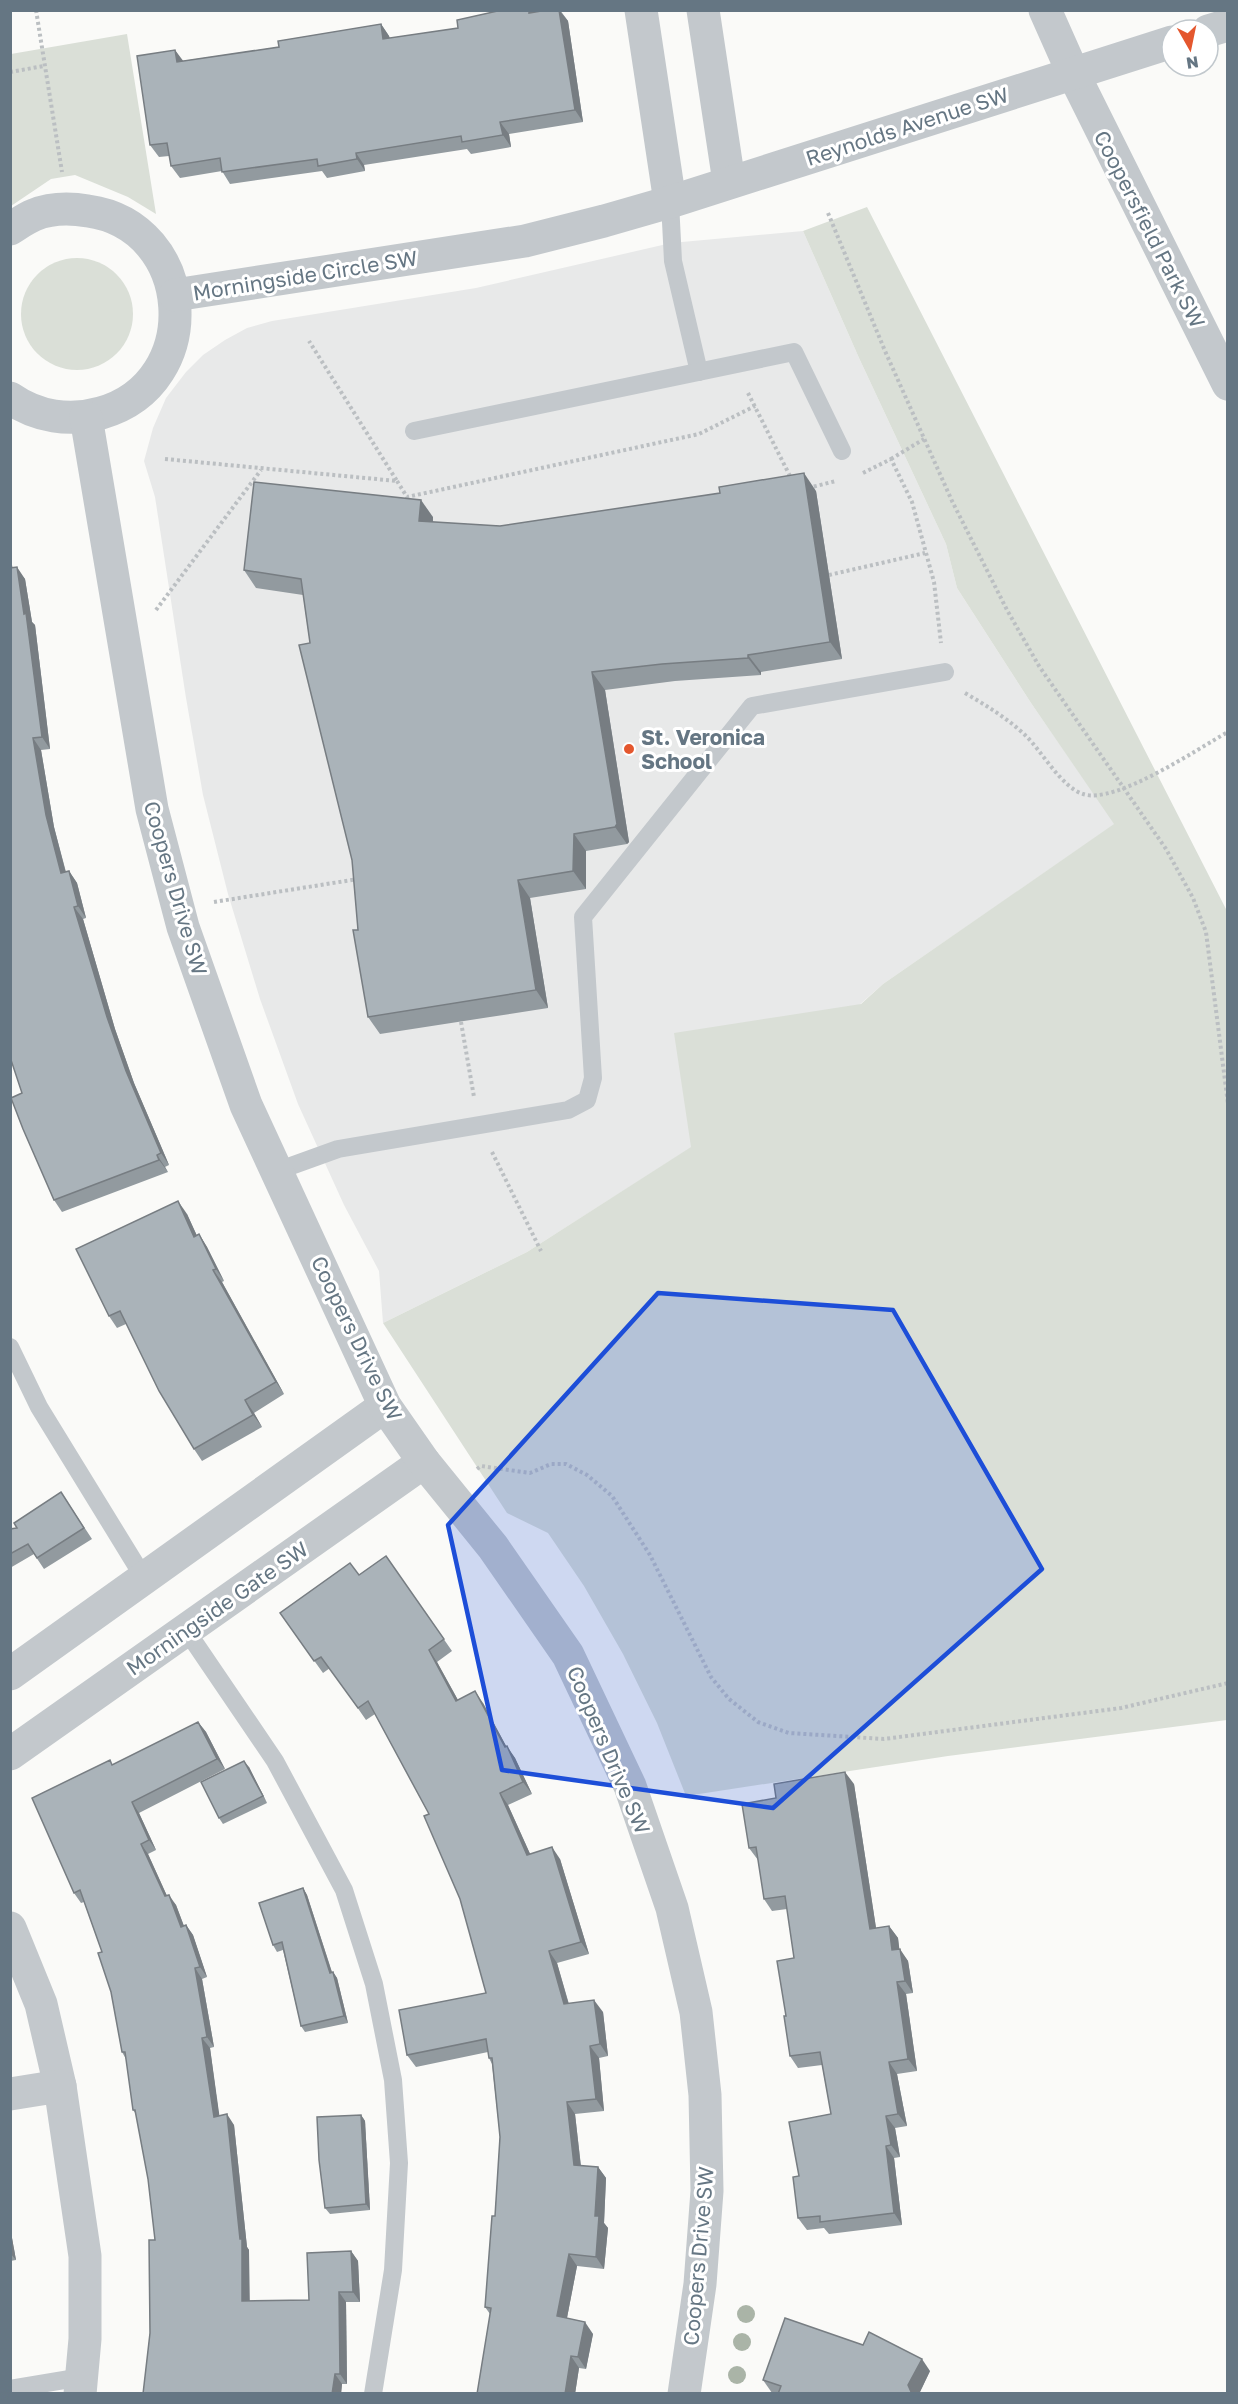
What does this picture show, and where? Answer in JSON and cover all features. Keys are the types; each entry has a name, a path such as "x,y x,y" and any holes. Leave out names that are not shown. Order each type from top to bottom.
{"street":[{"path":"641,10 656,206"},
{"path":"703,10 729,182"},
{"name":"Coopersfield Park SW","path":"1046,10 1073,74 1227,384"},
{"name":"Reynolds Avenue SW","path":"656,206 1160,46"},
{"name":"Morningside Circle SW","path":"10,398 22,406 53,417 86,417 113,410 137,396 157,375 170,350 176,323 175,295 525,241 656,206"},
{"path":"10,229 34,215 68,208 105,213 138,232 162,261 175,295"},
{"name":"Coopers Drive SW","path":"86,417 152,809 178,907 246,1105 385,1406 424,1462 493,1547 568,1654 630,1786 672,1908 696,2012 705,2095 707,2191 700,2284 684,2394"},
{"path":"10,1674 385,1406"},
{"name":"Morningside Gate SW","path":"10,1754 424,1462"},
{"path":"10,1928 41,2004 60,2086 85,2256 85,2339 81,2385"},
{"path":"10,2094 60,2086"}],"lane":[{"path":"656,206 673,261 699,372"},
{"path":"414,431 794,352 842,451"},
{"path":"277,1171 338,1149 568,1110 587,1100 593,1078 583,917 752,706 945,672"},
{"path":"10,1347 39,1407 144,1578"},
{"path":"186,1630 275,1761 344,1890 374,1984 393,2080 399,2163 393,2270 373,2394"},
{"path":"10,2389 81,2385"}],"path":[{"path":"36,10 68,208"},
{"path":"10,72 44,66"},
{"path":"828,213 924,439 952,501 1007,610 1039,666 1166,849 1193,898 1206,932 1227,1104"},
{"path":"309,341 412,507"},
{"path":"407,498 699,434 755,406 797,490 843,480"},
{"path":"854,478 924,439"},
{"path":"165,459 397,481"},
{"path":"891,459 912,502 934,582 945,672 964,692 1005,717 1027,737 1067,783 1082,794 1102,796 1124,789 1227,732"},
{"path":"125,651 261,469"},
{"path":"829,574 925,553"},
{"path":"178,907 364,878"},
{"path":"449,1494 481,1466 530,1473 551,1464 566,1464 587,1475 612,1496 650,1555 711,1677 729,1699 758,1722 789,1733 884,1739 1121,1708 1227,1683"}],"highlighted area":[{"path":"658,1293 893,1310 1042,1569 773,1808 502,1770 448,1525"}],"shaded area":[{"path":"127,34 156,214 128,197 75,175 51,179 11,206 11,54"},
{"path":"867,207 1227,911 1227,1720 948,1756 686,1796 657,1723 623,1654 584,1586 548,1533 507,1513 383,1323 527,1252 691,1147 674,1033 861,1004 883,984 1114,824 1031,703 957,588 946,544 859,358 803,231"},
{"name":"St. Veronica School","path":"803,231 859,358 946,544 957,588 1031,703 1115,824 883,984 714,1133 527,1252 383,1323 379,1271 344,1205 298,1104 260,999 228,894 203,795 155,497 144,461 153,428 166,398 186,372 203,355 247,328 272,321 476,288 671,243"},
{"path":"77,258 98,262 117,274 129,293 133,314 129,335 117,354 98,366 77,370 56,366 37,354 25,335 21,314 25,293 37,274 56,262"}],"building":[{"path":"502,10 529,10 529,13 559,10 575,110 500,122 503,135 462,142 461,136 356,153 357,159 318,166 317,159 222,172 220,158 171,166 167,143 150,145 137,56 175,50 177,62 279,47 278,41 381,24 383,39 458,28 457,20"},
{"path":"804,473 830,642 748,655 748,658 592,672 617,824 615,827 574,834 573,871 518,880 536,990 368,1017 353,930 358,930 352,860 299,645 310,643 301,579 244,570 254,482 421,500 419,521 500,526 720,493 719,487"},
{"path":"17,567 24,614 26,613 42,737 33,738 46,815 61,873 69,871 78,906 74,907 107,1017 126,1071 161,1153 157,1155 159,1160 54,1200 11,1098 22,1093 10,1057 10,568"},
{"path":"178,1201 194,1237 199,1234 216,1269 213,1270 276,1382 245,1400 253,1415 194,1449 159,1391 120,1311 109,1316 76,1249"},
{"path":"61,1492 84,1528 37,1558 28,1544 10,1554 10,1529 17,1528 14,1523"},
{"path":"386,1556 444,1639 429,1650 456,1701 475,1691 505,1747 507,1746 523,1782 500,1793 527,1855 552,1847 581,1942 549,1951 564,2004 594,2000 600,2044 590,2046 596,2099 567,2102 574,2165 598,2167 595,2216 599,2216 596,2257 569,2254 557,2316 585,2322 578,2357 571,2356 565,2394 477,2394 491,2308 485,2307 492,2216 495,2216 500,2137 492,2058 489,2058 486,2039 407,2055 399,2010 486,1993 460,1899 424,1816 429,1814 368,1701 358,1708 321,1657 314,1661 280,1613 350,1563 359,1575"},
{"path":"198,1722 217,1759 132,1802 149,1840 141,1844 165,1896 169,1895 181,1927 186,1925 200,1967 195,1968 207,2037 202,2038 214,2117 227,2114 240,2239 242,2239 242,2301 309,2300 307,2253 351,2251 353,2292 339,2292 340,2374 335,2374 332,2394 143,2394 150,2333 149,2240 155,2240 148,2179 135,2110 133,2110 125,2052 122,2052 111,1992 98,1953 102,1952 80,1890 74,1893 32,1798 110,1760 112,1765"},
{"path":"244,1761 263,1796 219,1818 201,1782"},
{"path":"845,1772 870,1929 889,1926 892,1950 900,1949 905,1981 897,1982 908,2059 889,2062 898,2114 886,2116 891,2145 886,2146 894,2213 820,2222 820,2216 798,2218 793,2177 799,2176 789,2122 831,2114 820,2052 790,2056 777,1961 794,1958 785,1896 764,1899 756,1847 749,1848 742,1804 776,1798 774,1784"},
{"path":"303,1888 330,1973 333,1972 344,2016 301,2026 282,1942 273,1945 259,1903"},
{"path":"361,2115 366,2204 325,2208 317,2117"},
{"path":"785,2318 863,2345 869,2332 922,2359 908,2385 912,2394 778,2394 781,2386 763,2380"}],"place":[{"name":"St. Veronica School","path":"629,749"}]}
